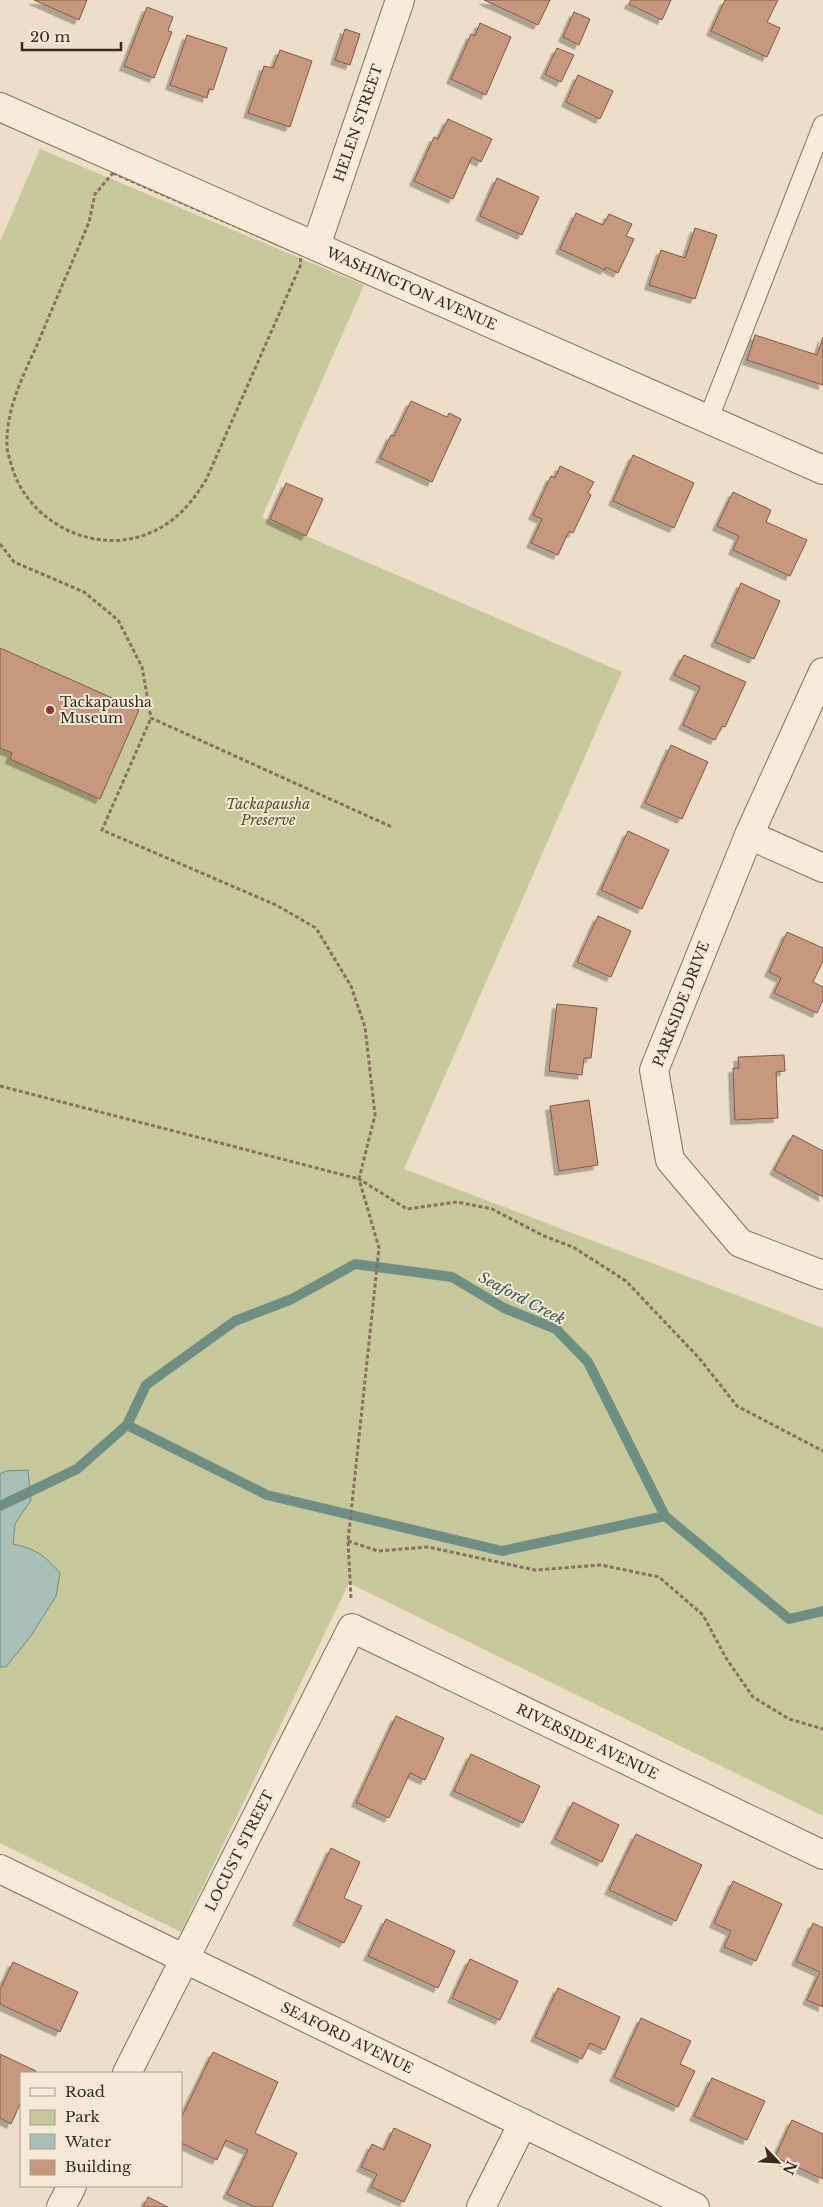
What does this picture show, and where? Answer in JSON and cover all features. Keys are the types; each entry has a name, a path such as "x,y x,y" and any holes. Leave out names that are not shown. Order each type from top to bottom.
{"street":[{"name":"HELEN STREET","path":"308,255 400,0"},
{"name":"WASHINGTON AVENUE","path":"0,106 308,255 708,420 823,470"},
{"name":"PARKSIDE DRIVE","path":"823,672 748,835 654,1070 670,1160 740,1243 823,1275"},
{"path":"748,835 823,868"},
{"name":"RIVERSIDE AVENUE","path":"352,1628 823,1855"},
{"name":"LOCUST STREET","path":"127,2072 352,1628"},
{"name":"SEAFORD AVENUE","path":"0,1869 695,2207"},
{"path":"481,2207 523,2123"},
{"path":"61,2207 71,2187"}],"lane":[{"path":"708,420 823,125"}],"path":[{"path":"113,173 300,254 308,255 206,480 192,502 174,520 143,535 125,540 98,540 71,533 56,525 30,503 17,482 7,447 9,411 89,222 95,194 113,173"},
{"path":"0,544 14,562 84,592 118,620 142,667 151,718 102,830 276,905 316,928 351,986 366,1027 375,1115 359,1179 379,1248 348,1541 352,1628"},
{"path":"151,718 392,827"},
{"path":"0,1086 359,1179 407,1209 456,1202 492,1209 544,1236 573,1247 626,1281 699,1358 737,1406 823,1451"},
{"path":"348,1541 378,1551 428,1547 535,1570 601,1565 659,1577 702,1615 726,1658 752,1697 789,1719 823,1730"}],"green space":[{"name":"Tackapausha Preserve","path":"40,149 364,285 262,517 622,672 404,1169 823,1328 823,1816 349,1583 181,1932 0,1843 0,242"}],"water":[{"path":"28,1470 31,1500 15,1524 13,1544 28,1548 39,1554 60,1573 56,1596 31,1636 6,1667 0,1667 0,1474 6,1471"}],"building":[{"path":"34,0 87,0 79,20"},
{"path":"484,0 550,0 538,25"},
{"path":"631,0 671,0 662,20 629,4"},
{"path":"725,0 778,0 767,22 780,28 767,57 711,31"},
{"path":"147,7 173,17 168,31 172,32 154,78 124,66"},
{"path":"574,12 590,19 579,45 563,37"},
{"path":"480,23 511,37 486,95 451,79 471,34 475,36"},
{"path":"345,29 360,34 350,65 335,60"},
{"path":"187,35 227,48 213,90 209,89 207,98 170,85"},
{"path":"557,48 574,55 561,82 545,74"},
{"path":"280,50 312,61 290,127 248,113 264,66 273,68"},
{"path":"578,75 613,91 600,119 566,102"},
{"path":"448,119 492,139 481,162 472,157 453,199 414,181 434,137 438,139"},
{"path":"497,178 539,197 522,235 480,216"},
{"path":"576,213 603,225 609,214 632,224 626,236 634,239 618,273 606,267 605,270 560,249"},
{"path":"695,228 717,235 695,299 649,285 661,250 685,258"},
{"path":"755,335 817,355 823,337 823,385 747,360"},
{"path":"411,401 447,417 449,413 461,419 432,482 380,458 391,435 394,436"},
{"path":"633,455 694,483 674,528 613,501"},
{"path":"560,466 594,482 588,493 591,495 573,533 569,531 558,555 531,543 542,519 533,515 551,476 555,478"},
{"path":"286,483 323,499 306,536 270,519"},
{"path":"733,492 771,510 766,522 807,540 790,576 733,550 739,536 717,526"},
{"path":"741,583 780,601 754,659 715,642"},
{"path":"0,648 139,710 100,799 10,759 12,753 0,748"},
{"path":"684,655 746,682 725,727 722,726 715,740 683,725 700,687 674,675"},
{"path":"671,745 708,762 682,819 645,803"},
{"path":"628,831 669,850 642,909 601,890"},
{"path":"598,916 631,931 611,977 577,962"},
{"path":"787,932 823,948 823,961 813,982 823,987 823,1000 817,1013 774,993 781,978 769,972"},
{"path":"557,1004 597,1008 591,1058 584,1058 582,1075 549,1071"},
{"path":"784,1055 785,1071 776,1072 778,1118 735,1120 733,1068 739,1068 738,1057"},
{"path":"589,1100 598,1165 559,1171 550,1106"},
{"path":"793,1135 823,1151 823,1197 774,1170"},
{"path":"396,1716 444,1738 425,1780 410,1773 389,1818 356,1802"},
{"path":"471,1754 540,1786 523,1823 454,1791"},
{"path":"573,1802 619,1825 602,1862 555,1839"},
{"path":"636,1834 702,1865 676,1921 609,1890"},
{"path":"331,1848 360,1862 344,1898 362,1906 344,1943 297,1921"},
{"path":"733,1881 782,1904 756,1961 724,1947 731,1931 714,1923"},
{"path":"386,1919 455,1951 438,1988 368,1956"},
{"path":"813,1923 823,1928 823,2007 807,2000 820,1972 796,1961"},
{"path":"470,1959 518,1981 500,2020 452,1998"},
{"path":"13,1962 78,1992 60,2032 0,2004 0,1990"},
{"path":"558,1988 620,2017 605,2050 590,2043 582,2059 535,2037"},
{"path":"641,2018 691,2041 680,2064 695,2071 678,2107 614,2077"},
{"path":"213,2052 278,2082 255,2133 297,2153 272,2207 255,2207 227,2194 248,2150 226,2140 217,2160 182,2143 182,2116"},
{"path":"0,2054 36,2071 20,2072 20,2104 11,2124 0,2118"},
{"path":"712,2078 765,2101 747,2140 694,2116"},
{"path":"792,2120 823,2134 823,2179 775,2157"},
{"path":"394,2128 431,2145 404,2202 371,2187 377,2174 361,2167 372,2144 384,2150"},
{"path":"148,2197 168,2207 143,2207"}],"waterway":[{"name":"Seaford Creek","path":"0,1506 77,1469 127,1425 146,1385 235,1321 292,1299 355,1264 452,1277 504,1308 556,1329 588,1362 665,1516 789,1619 823,1611"},
{"path":"127,1425 267,1495 502,1551 665,1516"}],"place":[{"name":"Tackapausha Museum","path":"50,710"}]}
